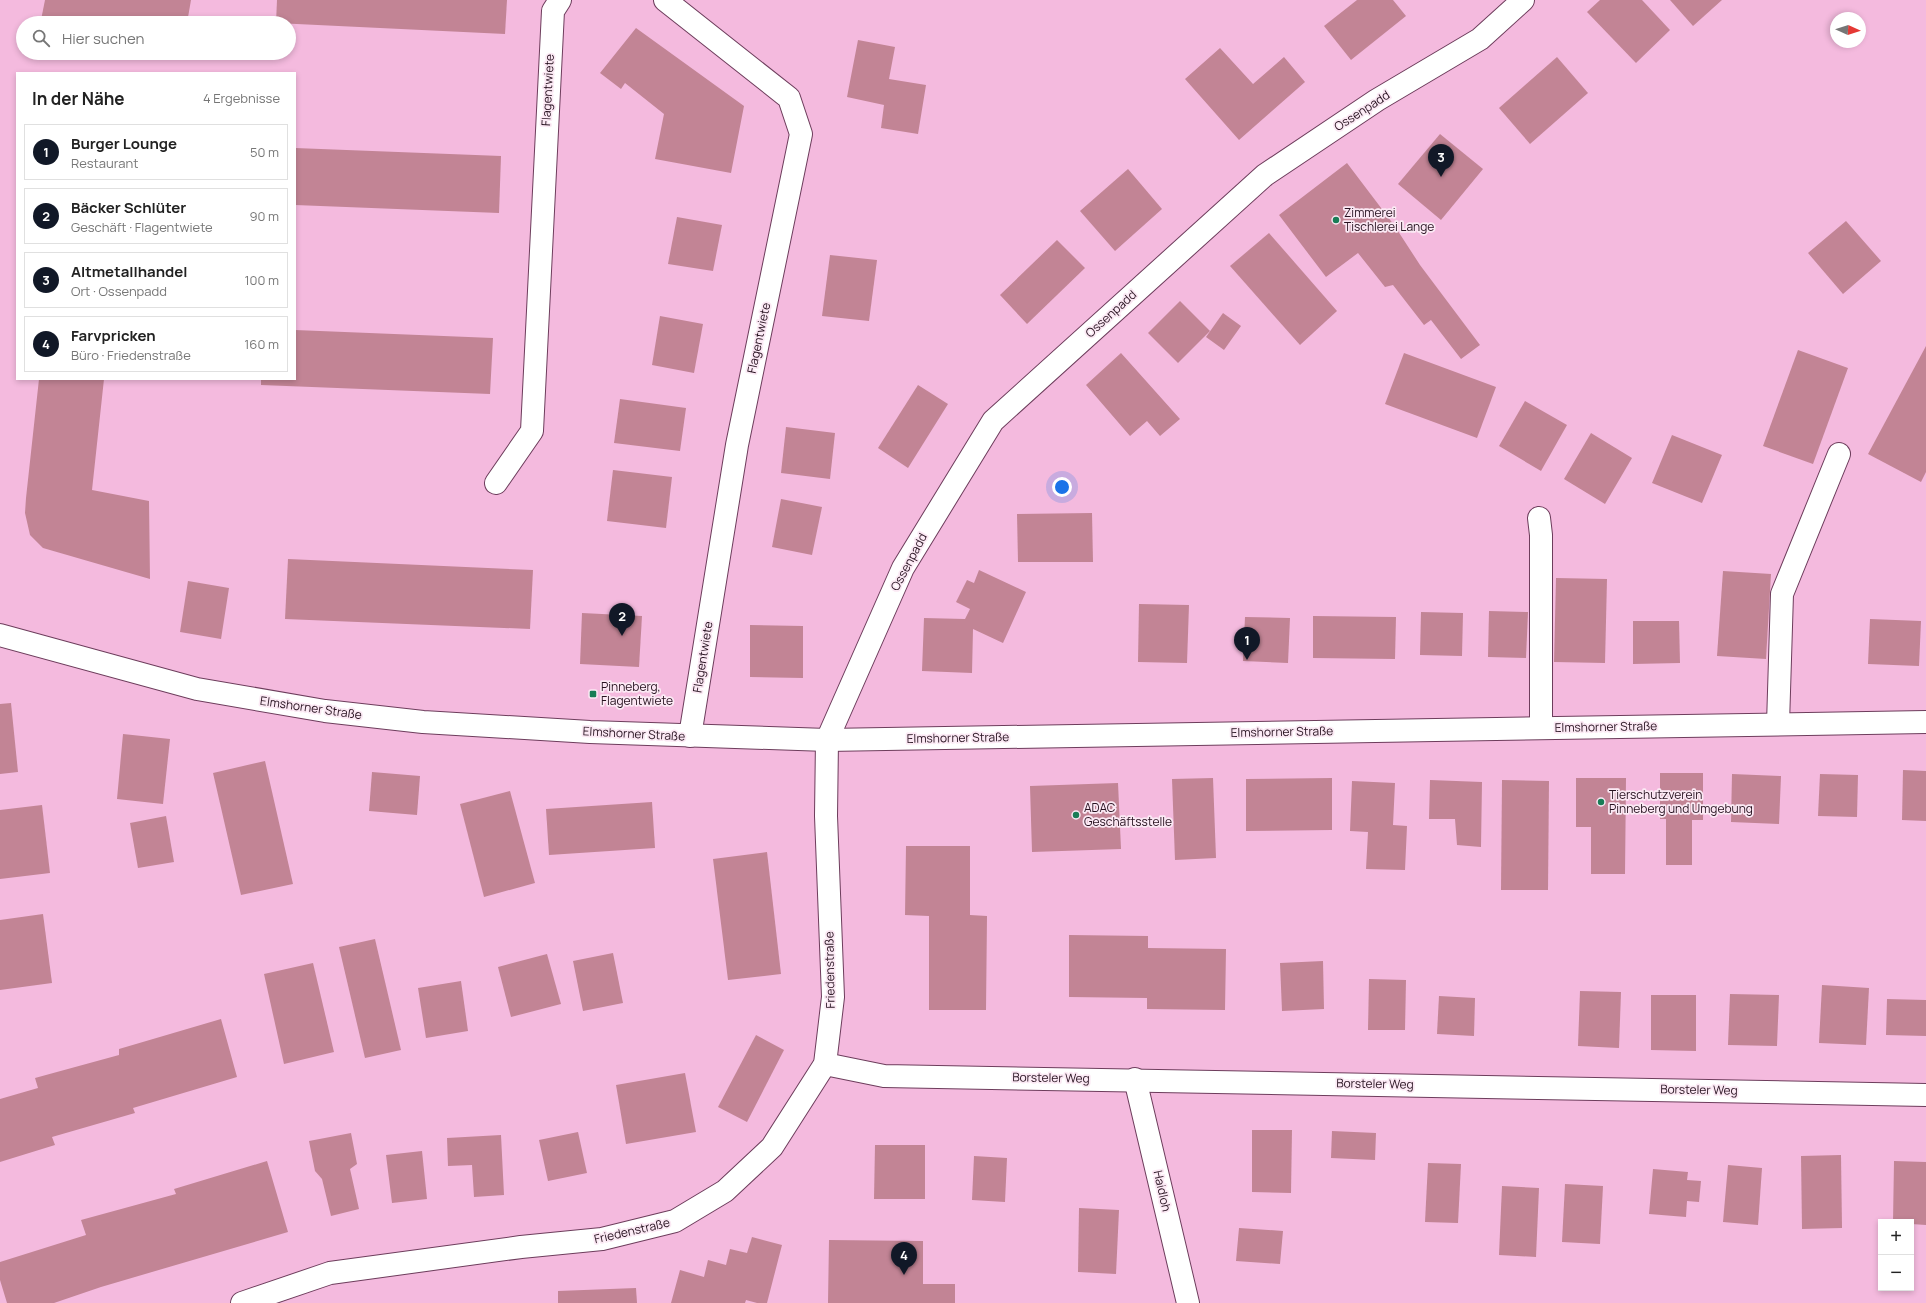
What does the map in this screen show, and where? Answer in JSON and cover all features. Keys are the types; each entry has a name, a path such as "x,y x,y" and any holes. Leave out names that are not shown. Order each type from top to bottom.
{"street":[{"name":"Flagentwiete","path":"496,483 532,431 553,10 560,0"},
{"name":"Flagentwiete","path":"665,0 789,98 801,134 737,445 690,736"},
{"name":"Ossenpadd","path":"827,740 903,568 993,421 1265,175 1377,100 1480,39 1523,0"},
{"path":"1778,724 1782,594 1839,454"},
{"path":"1539,518 1541,535 1541,728"},
{"name":"Elmshorner Straße","path":"0,635 197,689 325,711 423,722 690,736 827,740 1926,722"},
{"name":"Friedenstraße","path":"242,1303 330,1273 521,1247 602,1239 675,1221 726,1191 772,1147 825,1064 832,997 826,816 827,740"},
{"name":"Borsteler Weg","path":"825,1064 884,1076 1135,1079 1926,1095"},
{"name":"Haidloh","path":"1135,1079 1188,1303"}],"building":[{"path":"45,0 191,0 188,16 42,16"},
{"path":"277,0 507,0 505,34 296,24 296,16 276,16"},
{"path":"1357,0 1393,0 1406,16 1351,60 1324,26"},
{"path":"1600,0 1642,0 1670,30 1636,63 1587,12"},
{"path":"1670,0 1722,0 1693,26"},
{"path":"636,28 744,106 731,173 655,159 664,114 625,83 621,89 600,73"},
{"path":"858,40 895,47 889,79 926,85 918,134 881,128 884,105 847,97"},
{"path":"1220,48 1253,84 1284,57 1305,82 1239,140 1185,79"},
{"path":"1557,57 1588,93 1530,144 1499,108"},
{"path":"1440,134 1483,169 1441,220 1398,184"},
{"path":"296,148 501,156 499,213 296,205"},
{"path":"1347,163 1394,225 1420,265 1480,345 1461,359 1431,320 1424,325 1393,285 1385,287 1358,253 1326,277 1279,215"},
{"path":"1128,169 1162,209 1115,251 1080,211"},
{"path":"677,217 722,225 713,271 668,264"},
{"path":"1846,221 1881,261 1843,294 1808,253"},
{"path":"1269,233 1337,311 1300,345 1230,266"},
{"path":"1057,240 1085,268 1027,324 1000,295"},
{"path":"830,255 877,260 869,321 822,316"},
{"path":"1180,301 1210,331 1178,363 1148,333"},
{"path":"1223,313 1241,326 1224,350 1206,337"},
{"path":"660,316 703,324 694,373 652,365"},
{"path":"296,330 493,338 490,394 261,385 261,380 296,380"},
{"path":"1926,346 1926,472 1921,482 1868,454"},
{"path":"1798,350 1848,368 1813,464 1763,446"},
{"path":"1121,353 1180,419 1160,436 1147,421 1130,436 1086,385"},
{"path":"1404,353 1496,387 1477,438 1385,404"},
{"path":"39,380 104,380 92,490 149,501 150,579 43,548 30,535 25,513"},
{"path":"918,385 948,404 908,468 878,448"},
{"path":"620,399 686,408 680,451 614,443"},
{"path":"1525,401 1567,425 1541,471 1499,446"},
{"path":"786,427 835,433 830,479 781,473"},
{"path":"1591,433 1632,458 1605,504 1564,479"},
{"path":"1672,435 1722,455 1702,503 1652,483"},
{"path":"613,470 672,477 666,528 607,521"},
{"path":"781,499 822,507 812,555 772,547"},
{"path":"1092,513 1093,562 1018,562 1017,514"},
{"path":"288,559 533,570 530,629 285,619"},
{"path":"979,570 1026,592 1003,643 973,629 972,673 922,671 924,618 965,619 970,609 956,602 967,580 974,583"},
{"path":"1723,571 1771,574 1766,659 1717,656"},
{"path":"1556,578 1607,579 1605,663 1554,662"},
{"path":"188,581 229,588 221,639 180,632"},
{"path":"1139,604 1189,605 1187,663 1138,662"},
{"path":"1489,611 1528,612 1526,658 1488,657"},
{"path":"1421,612 1463,613 1462,656 1420,655"},
{"path":"582,613 642,616 639,667 580,664"},
{"path":"1313,616 1396,617 1395,659 1313,658"},
{"path":"1245,617 1290,618 1288,663 1243,661"},
{"path":"1870,619 1921,621 1919,666 1868,664"},
{"path":"1633,621 1679,621 1680,663 1633,664"},
{"path":"750,625 803,626 803,678 750,677"},
{"path":"11,703 18,772 0,774 0,704"},
{"path":"123,734 170,739 163,804 117,799"},
{"path":"265,761 293,884 241,895 213,773"},
{"path":"1903,770 1926,771 1926,821 1902,820"},
{"path":"372,772 420,776 417,815 369,811"},
{"path":"1660,773 1703,773 1703,820 1692,820 1692,865 1666,865 1666,819 1660,819"},
{"path":"1732,774 1781,776 1779,824 1731,822"},
{"path":"1820,774 1858,775 1857,817 1818,816"},
{"path":"1213,778 1216,858 1175,860 1172,779"},
{"path":"1332,778 1332,830 1246,831 1246,779"},
{"name":"Tierschutzverein Pinneberg und Umgebung","path":"1576,778 1626,778 1625,874 1591,874 1591,827 1576,827"},
{"path":"1430,780 1482,782 1481,847 1457,845 1455,819 1429,819"},
{"path":"1502,780 1549,781 1548,890 1501,890"},
{"path":"1352,781 1395,783 1393,825 1407,826 1405,870 1366,869 1368,832 1350,831"},
{"path":"1118,783 1121,849 1032,852 1030,786"},
{"path":"510,791 535,883 484,897 460,804"},
{"path":"652,802 655,848 549,855 546,809"},
{"path":"42,805 50,873 0,879 0,810"},
{"path":"166,816 174,862 138,868 130,823"},
{"path":"906,846 970,846 970,915 987,916 986,1010 929,1010 929,916 905,915"},
{"path":"767,852 781,974 728,980 713,859"},
{"path":"43,914 52,983 0,990 0,920"},
{"path":"1069,935 1148,936 1148,948 1226,949 1225,1010 1147,1009 1147,998 1069,997"},
{"path":"375,939 401,1050 365,1058 339,947"},
{"path":"613,953 623,1003 583,1011 573,961"},
{"path":"547,954 561,1004 511,1017 498,967"},
{"path":"1323,961 1324,1009 1282,1011 1280,963"},
{"path":"313,963 334,1052 284,1064 264,974"},
{"path":"1369,979 1406,980 1405,1030 1368,1030"},
{"path":"461,981 468,1031 426,1038 418,988"},
{"path":"1822,985 1869,988 1866,1045 1819,1043"},
{"path":"1580,991 1621,992 1619,1048 1578,1046"},
{"path":"1730,994 1779,995 1777,1046 1728,1045"},
{"path":"1651,995 1696,995 1696,1051 1651,1050"},
{"path":"1439,996 1475,998 1474,1036 1437,1034"},
{"path":"1887,999 1926,1000 1926,1036 1886,1035"},
{"path":"221,1019 237,1077 133,1108 135,1113 52,1137 55,1145 0,1162 0,1099 38,1088 35,1078 119,1055 119,1049"},
{"path":"756,1035 784,1050 747,1122 718,1107"},
{"path":"685,1073 696,1132 626,1144 616,1085"},
{"path":"1252,1130 1292,1130 1291,1193 1252,1192"},
{"path":"1332,1131 1376,1133 1375,1160 1331,1158"},
{"path":"578,1132 587,1173 548,1181 539,1140"},
{"path":"351,1133 357,1164 350,1169 359,1209 331,1216 322,1179 315,1171 309,1141"},
{"path":"501,1135 504,1195 474,1197 472,1165 448,1166 447,1138"},
{"path":"875,1145 925,1145 925,1199 874,1199"},
{"path":"422,1151 427,1199 392,1203 386,1155"},
{"path":"1841,1155 1842,1228 1802,1229 1801,1156"},
{"path":"974,1156 1007,1158 1005,1202 972,1200"},
{"path":"267,1161 288,1232 101,1287 54,1303 7,1303 0,1280 0,1262 86,1235 81,1220 176,1194 174,1189"},
{"path":"1894,1161 1926,1162 1926,1225 1914,1224 1914,1219 1893,1219"},
{"path":"1428,1163 1461,1164 1458,1223 1425,1222"},
{"path":"1728,1165 1762,1168 1758,1225 1723,1222"},
{"path":"1653,1169 1688,1172 1687,1180 1701,1181 1699,1202 1687,1201 1686,1217 1649,1214"},
{"path":"1565,1184 1603,1186 1600,1244 1562,1242"},
{"path":"1502,1186 1539,1188 1536,1257 1499,1255"},
{"path":"1079,1208 1119,1210 1116,1274 1078,1272"},
{"path":"1239,1228 1283,1231 1280,1264 1236,1261"},
{"path":"752,1237 782,1245 767,1303 757,1303 746,1300 745,1303 671,1303 680,1270 704,1277 708,1260 726,1265 730,1249 747,1253"},
{"path":"829,1240 923,1241 923,1284 955,1284 955,1303 828,1303"},
{"path":"636,1288 637,1303 558,1303 558,1291"}],"place":[{"name":"Altmetallhandel","path":"1441,177"},
{"name":"Zimmerei Tischlerei Lange","path":"1336,220"},
{"name":"Bäcker Schlüter","path":"622,636"},
{"name":"Burger Lounge","path":"1247,660"},
{"name":"Pinneberg, Flagentwiete","path":"593,694"},
{"name":"Tierschutzverein Pinneberg und Umgebung","path":"1601,802"},
{"name":"ADAC Geschäftsstelle","path":"1076,815"},
{"name":"Farvpricken","path":"904,1275"}]}
